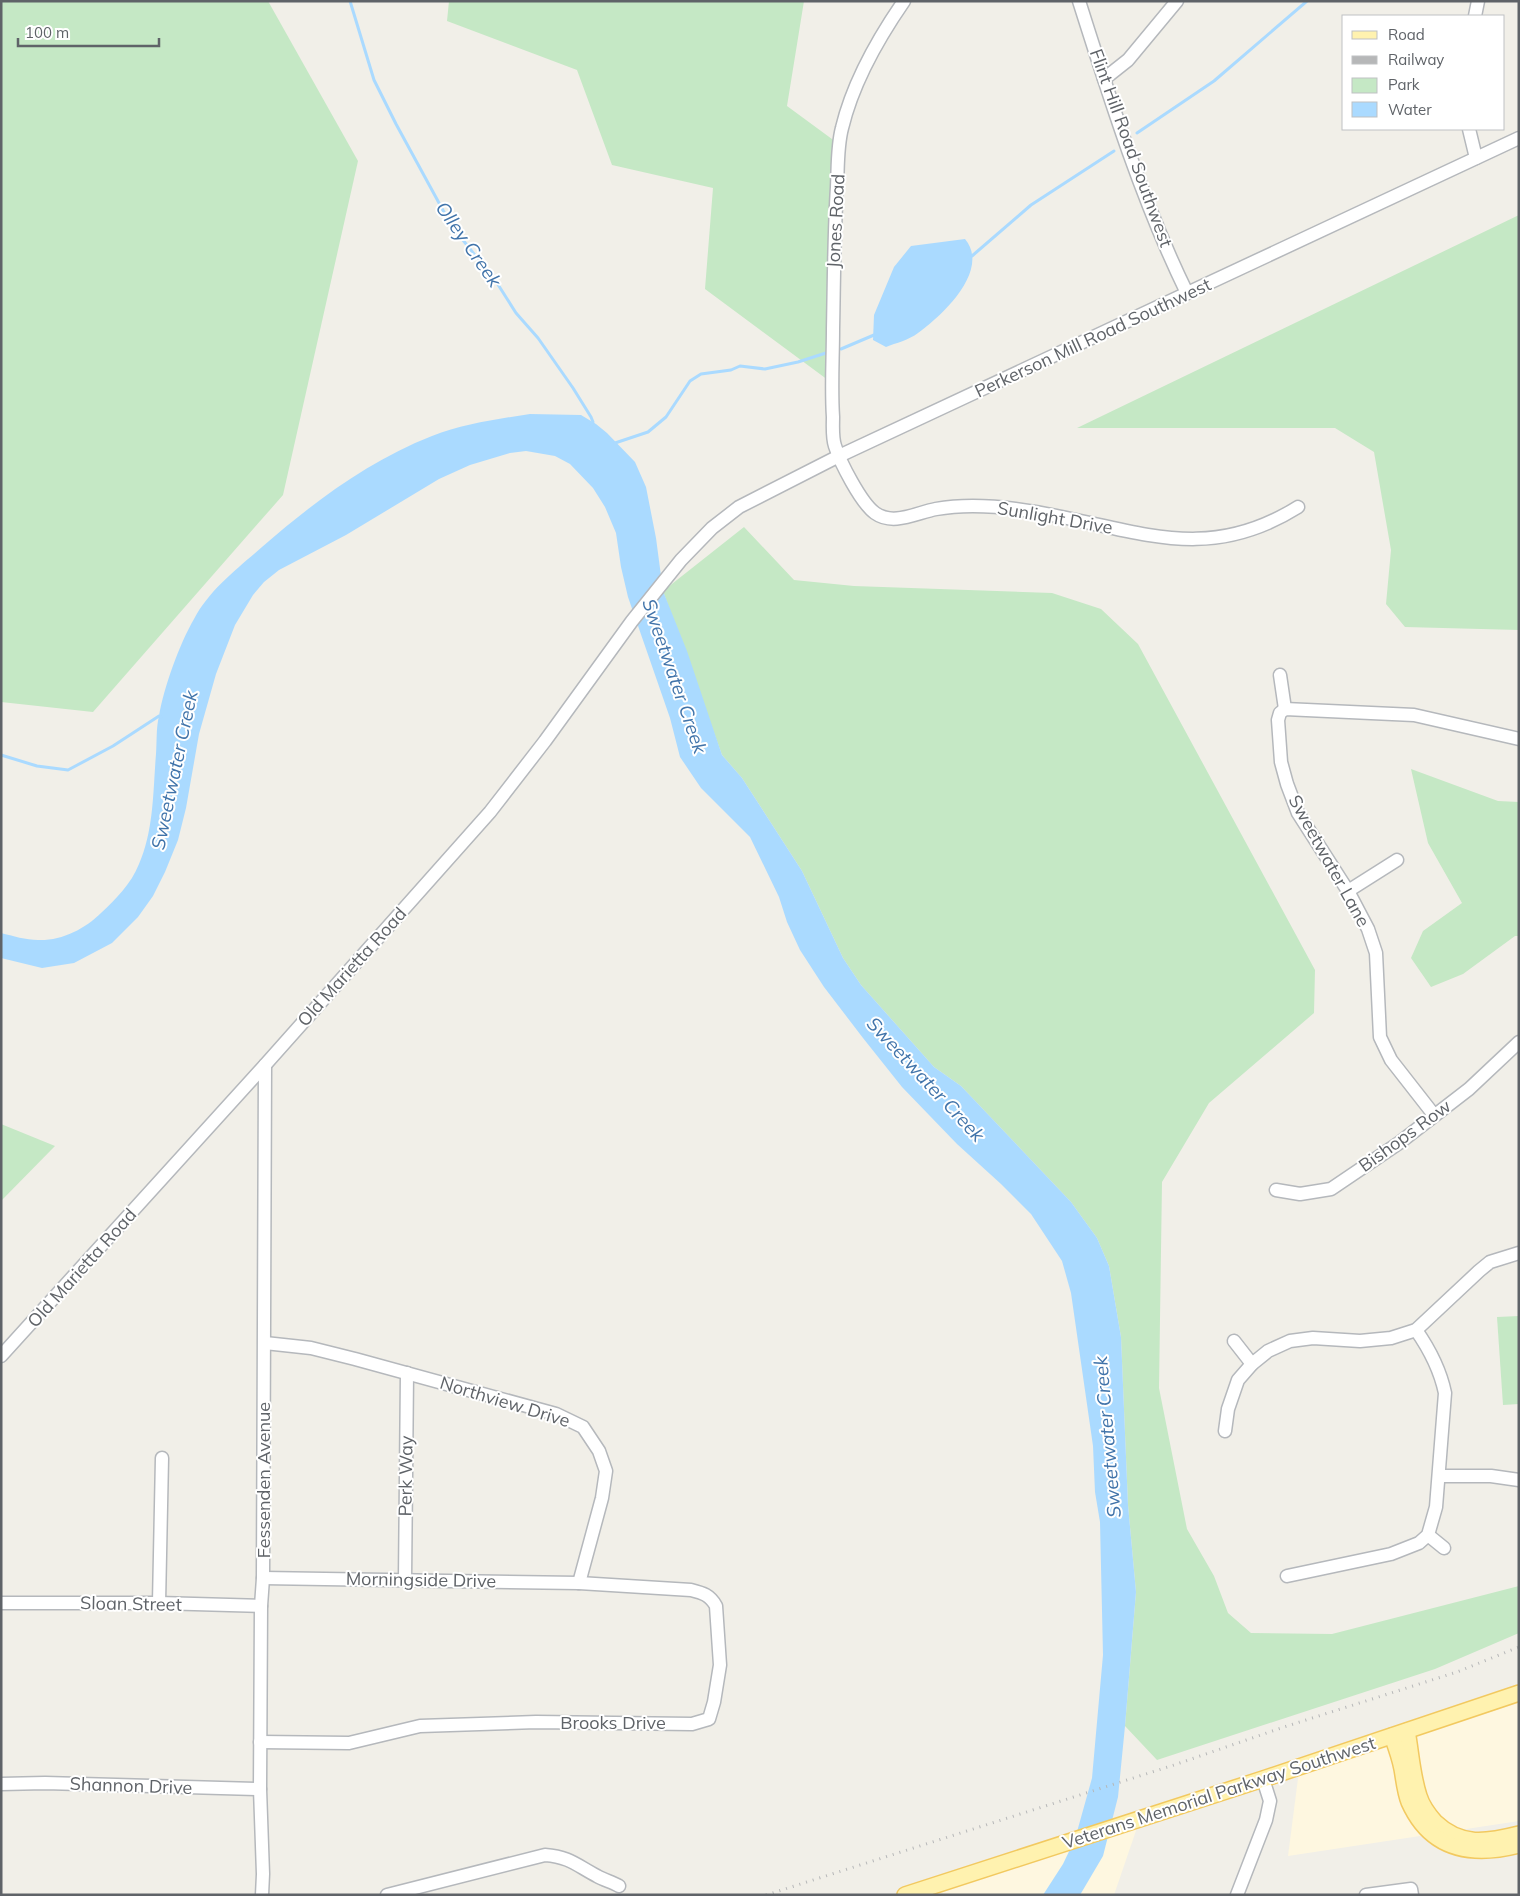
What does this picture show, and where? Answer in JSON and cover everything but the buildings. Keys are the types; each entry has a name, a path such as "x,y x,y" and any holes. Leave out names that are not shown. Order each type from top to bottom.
{"main road":[{"name":"Veterans Memorial Parkway Southwest","path":"905,1895 1263,1779 1519,1693"},
{"path":"1407,1731 1419,1798 1426,1811 1442,1829 1458,1837 1481,1841 1519,1834"},
{"path":"1392,1736 1402,1767 1409,1803 1434,1835 1449,1845 1465,1850 1490,1851 1519,1845"}],"street":[{"name":"Jones Road","path":"839,456 834,444 832,397 833,250 841,130 851,98 873,48 904,1"},
{"name":"Flint Hill Road Southwest","path":"1079,1 1144,191 1187,293"},
{"path":"1104,78 1128,60 1177,1"},
{"path":"1475,15 1478,1"},
{"path":"1469,130 1476,158"},
{"name":"Perkerson Mill Road Southwest","path":"681,560 712,528 739,507 839,456 1519,138"},
{"name":"Sunlight Drive","path":"839,456 858,492 872,511 882,517 890,518 904,518 948,507 1006,507 1055,515 1154,537 1180,540 1237,534 1259,527 1298,507"},
{"name":"Old Marietta Road","path":"1,1356 265,1065 490,812 632,621 681,560"},
{"path":"1280,676 1285,709 1414,715 1519,739"},
{"name":"Sweetwater Lane","path":"1285,709 1280,713 1278,720 1281,762 1287,784 1298,813 1348,891 1368,929 1376,953 1380,1037 1391,1060 1434,1115"},
{"path":"1348,891 1397,860"},
{"name":"Bishops Row","path":"1276,1190 1300,1194 1331,1190 1399,1143 1469,1089 1519,1042"},
{"name":"Fessenden Avenue","path":"262,1895 260,1742 265,1343 265,1065"},
{"path":"1225,1431 1232,1394 1238,1380 1252,1364 1268,1351 1290,1341 1313,1338 1360,1341 1390,1338 1416,1330 1490,1262 1519,1253"},
{"path":"1287,1576 1391,1554 1419,1543 1428,1535 1436,1507 1445,1393 1442,1377 1432,1354 1416,1330"},
{"path":"1234,1341 1252,1364"},
{"name":"Northview Drive","path":"265,1343 311,1348 407,1373 556,1414 583,1427 599,1451 606,1471 602,1498 579,1583"},
{"name":"Perk Way","path":"405,1580 407,1373"},
{"path":"158,1604 162,1458"},
{"path":"1439,1476 1491,1476 1519,1480"},
{"path":"1428,1535 1444,1548"},
{"name":"Morningside Drive","path":"263,1578 579,1583"},
{"name":"Brooks Drive","path":"260,1742 349,1743 420,1726 536,1722 692,1724 708,1719 714,1702 720,1665 716,1606 712,1599 702,1593 680,1588 579,1583"},
{"name":"Sloan Street","path":"1,1603 261,1606"},
{"path":"1236,1895 1266,1820 1270,1801 1263,1779"},
{"name":"Shannon Drive","path":"1,1784 45,1783 260,1789"},
{"path":"386,1895 545,1855 559,1856 572,1860 596,1875 619,1886"},
{"path":"1366,1895 1404,1889 1411,1889 1412,1895"}],"shaded area":[{"path":"1519,1687 1519,1821 1288,1856 1300,1763"},
{"path":"1140,1819 1114,1895 908,1895"}],"green space":[{"path":"1,1 268,1 358,161 283,495 93,712 1,702"},
{"path":"449,1 804,1 787,106 836,142 832,383 705,289 713,188 612,165 577,70 447,21"},
{"path":"1519,215 1519,630 1405,627 1386,604 1391,550 1374,452 1335,428 1077,428"},
{"path":"744,527 794,580 854,586 1052,593 1101,609 1138,644 1315,970 1314,1013 1209,1103 1162,1182 1159,1388 1187,1529 1214,1576 1228,1613 1251,1633 1332,1634 1519,1586 1519,1633 1435,1669 1157,1760 1125,1726 1136,1592 1128,1505 1121,1337 1109,1266 1097,1238 1071,1202 961,1086 934,1067 861,985 843,958 802,871 742,778 722,755 663,591"},
{"path":"1411,769 1498,801 1519,802 1519,936 1515,936 1463,974 1431,987 1411,958 1423,931 1462,903 1428,843"},
{"path":"1,1124 55,1146 1,1201"},
{"path":"1519,1316 1519,1404 1503,1405 1497,1317"}],"water":[{"path":"965,239 971,251 972,264 968,278 950,304 939,316 911,338 886,347 873,340 874,315 894,267 911,246"},
{"name":"Sweetwater Creek","path":"530,414 581,415 607,433 635,462 646,487 656,538 663,591 687,651 722,755 742,778 802,871 843,958 861,985 934,1067 961,1086 1071,1202 1097,1238 1109,1266 1121,1337 1128,1505 1136,1592 1118,1797 1103,1856 1080,1895 1043,1895 1063,1864 1075,1839 1092,1778 1103,1655 1100,1522 1095,1492 1093,1446 1071,1293 1062,1261 1031,1214 957,1144 902,1087 824,987 800,950 787,922 779,897 750,837 701,788 680,757 670,718 628,597 616,533 605,507 593,488 570,464 555,456 526,451 510,453 470,465 439,479 346,535 279,570 264,582 253,595 235,625 216,674 199,734 186,808 178,840 153,896 138,917 112,943 74,963 42,968 1,958 1,933 24,939 47,940 72,933 95,919 118,897 132,878 148,838 153,796 157,725 164,692 188,629 200,608 216,589 282,530 342,484 364,470 408,446 432,436 480,422"}],"waterway":[{"name":"Olley Creek","path":"350,1 374,80 451,225 497,283 516,313 538,338 573,388 591,417 593,422 591,426"},
{"path":"1137,133 1214,81 1307,1"},
{"path":"972,256 1031,205 1114,151"},
{"path":"841,349 874,335"},
{"path":"615,443 648,432 666,417 690,381 701,374 731,370 740,366 765,369 798,362 829,352"},
{"path":"1,755 37,766 68,770 113,746 159,716 161,717"}],"railway":[{"path":"766,1895 1174,1765 1284,1727 1457,1672 1519,1647"}]}
